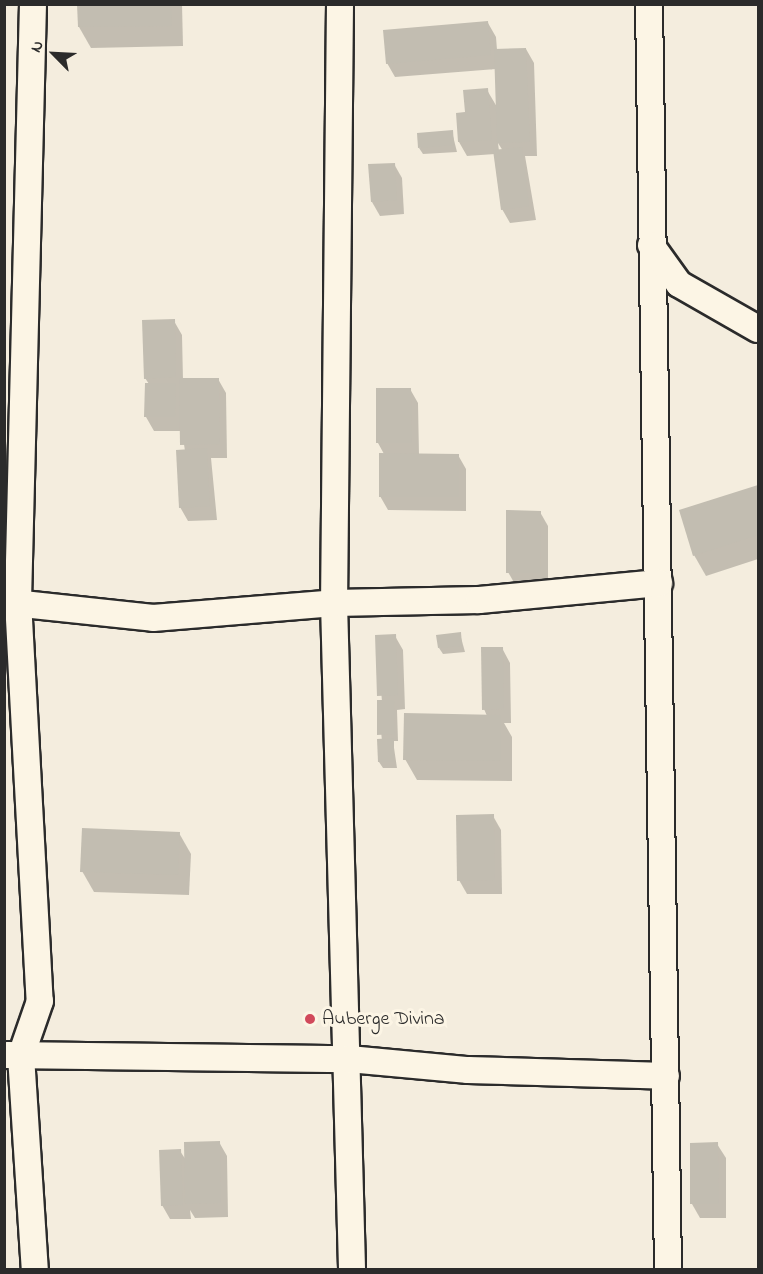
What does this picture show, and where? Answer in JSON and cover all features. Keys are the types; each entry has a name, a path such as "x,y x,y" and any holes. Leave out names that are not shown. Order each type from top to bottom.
{"street":[{"path":"33,4 11,602 39,1001 13,1056 35,1269"},
{"path":"340,4 334,603 349,1059 352,1269"},
{"path":"649,4 668,1269"},
{"path":"651,245 680,284 759,329"},
{"path":"11,602 153,618 334,603 478,600 659,583"},
{"path":"13,1056 349,1059 468,1070 666,1076"}],"building":[{"path":"77,4 171,4 172,26 78,27"},
{"path":"488,21 491,55 386,64 383,30"},
{"path":"526,48 530,142 497,143 494,49"},
{"path":"488,88 492,140 458,142 456,113 465,112 463,90"},
{"path":"453,130 454,145 418,148 417,133"},
{"path":"522,147 529,206 501,210 493,150"},
{"path":"395,163 397,200 371,202 368,164"},
{"path":"175,319 176,377 144,379 142,320"},
{"path":"179,378 219,378 220,444 180,445"},
{"path":"145,383 176,383 175,417 144,417"},
{"path":"376,388 411,388 412,443 376,443"},
{"path":"207,448 210,506 179,508 176,450"},
{"path":"379,453 459,454 459,497 379,497"},
{"path":"758,485 758,535 693,556 679,510"},
{"path":"506,510 541,511 540,573 506,573"},
{"path":"461,632 462,646 438,648 436,635"},
{"path":"396,634 398,695 377,696 375,635"},
{"path":"481,647 503,647 504,709 482,710"},
{"path":"377,700 394,700 395,734 377,735"},
{"path":"404,713 501,715 501,761 403,760"},
{"path":"394,738 394,762 378,762 377,739"},
{"path":"494,814 495,880 457,881 456,815"},
{"path":"82,828 180,832 178,875 80,872"},
{"path":"220,1141 221,1203 185,1204 184,1142"},
{"path":"718,1142 719,1204 690,1204 690,1143"},
{"path":"181,1149 183,1205 161,1206 159,1150"}],"place":[{"name":"Auberge Divina","path":"310,1019"}]}
